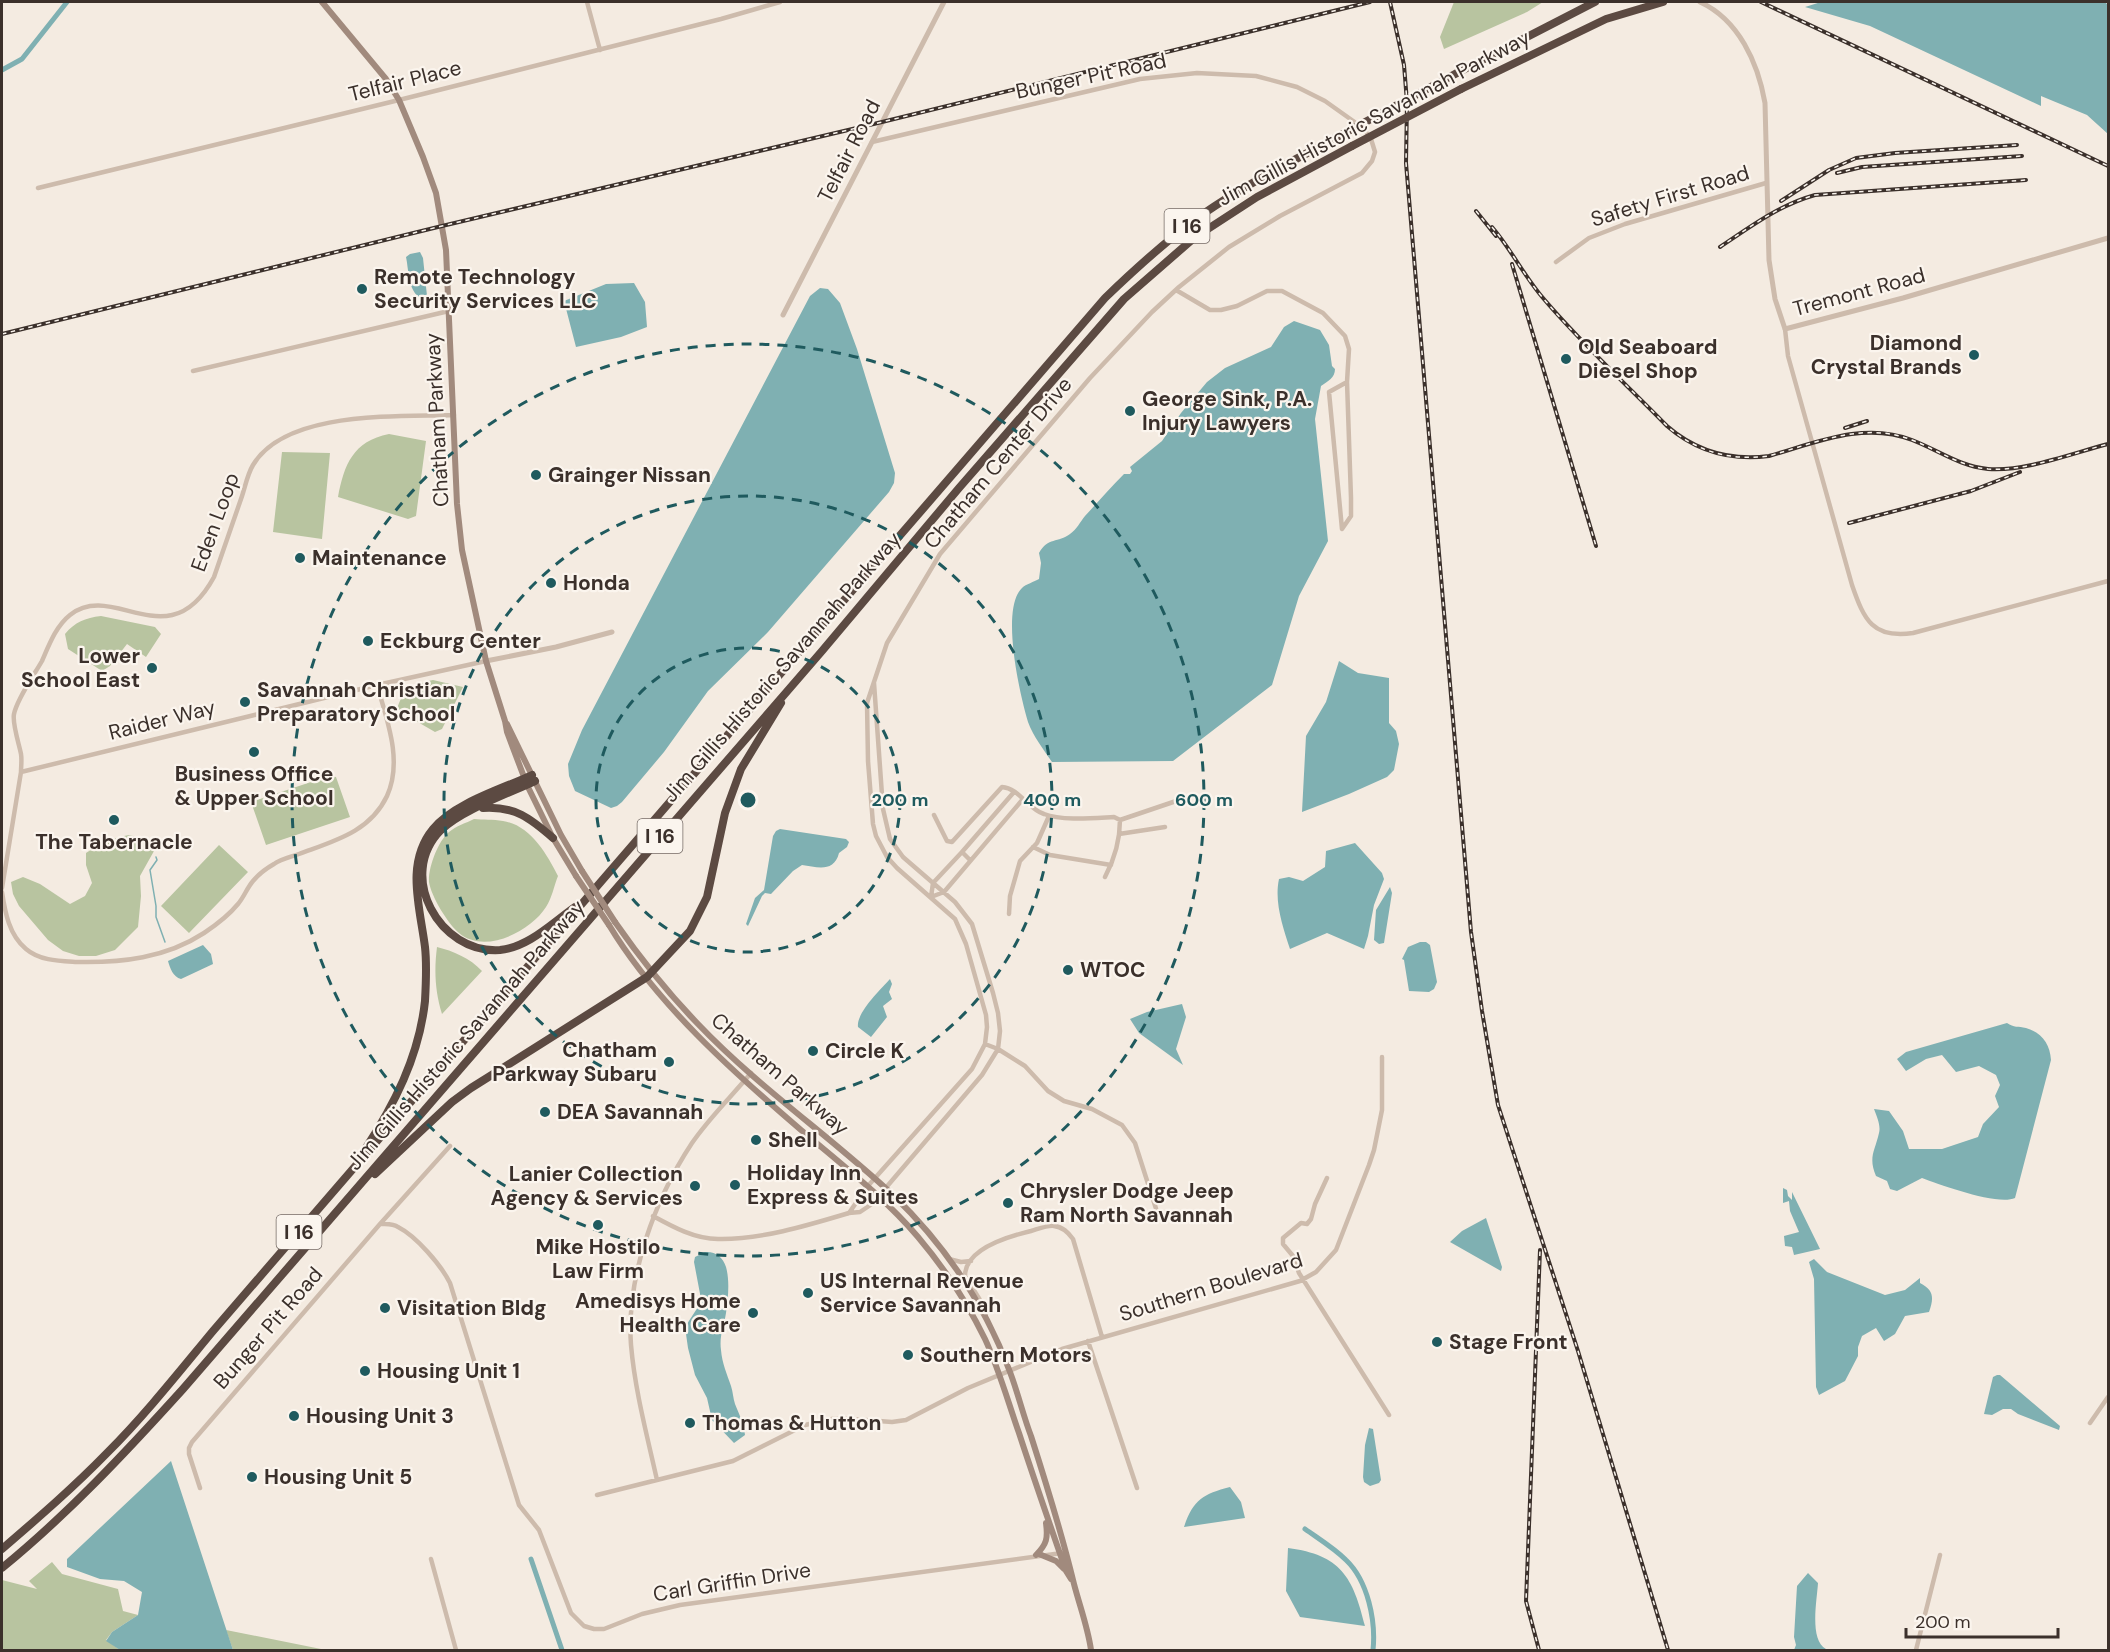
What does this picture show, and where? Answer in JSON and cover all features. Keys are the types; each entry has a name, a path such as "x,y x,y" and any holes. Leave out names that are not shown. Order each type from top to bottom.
{"highway":[{"name":"Jim Gillis Historic Savannah Parkway","path":"2,1549 50,1509 108,1452 159,1396 1105,297 1152,253 1204,214 1256,181 1594,2"},
{"name":"Jim Gillis Historic Savannah Parkway","path":"2,1568 80,1500 191,1380 959,488 1125,299 1194,238 1266,192 1461,88 1606,19 1663,2"},
{"path":"352,1194 452,1102 650,975 690,931 706,897 725,813 741,769 778,707 804,670"},
{"path":"530,780 450,822 435,838 425,857 422,875 428,904 439,923 461,942 488,950 502,950 530,940 584,901"},
{"path":"349,1175 396,1097 411,1063 421,1027 426,968 416,872 423,844 434,827 454,811 530,780"},
{"path":"465,814 482,808 495,807 514,811 531,818 554,838"}],"main road":[{"name":"Chatham Parkway","path":"322,2 386,79 399,100 436,193 446,250 457,504 462,550 486,661 505,721 554,838 576,876 692,1028 745,1081 900,1217 949,1276 977,1324 1000,1375 1044,1510 1063,1553 1066,1571 1074,1584"},
{"name":"Chatham Parkway","path":"530,780 612,924"},
{"name":"Chatham Parkway","path":"650,975 751,1073 886,1189 926,1229 949,1259 986,1319 1010,1371 1074,1584 1091,1650"},
{"path":"1044,1510 1048,1536 1044,1548 1038,1555 1056,1561 1066,1571"}],"street":[{"path":"587,2 600,50"},
{"name":"Telfair Place","path":"38,188 600,50 780,2"},
{"name":"Telfair Road","path":"783,315 944,2"},
{"name":"Tremont Road","path":"1700,2 1710,6 1740,36 1757,67 1765,103 1769,260 1775,299 1785,329 1904,298 2109,238"},
{"name":"Bunger Pit Road","path":"872,142 1140,79 1197,73 1256,76 1279,81 1314,95 1346,116"},
{"name":"Chatham Center Drive","path":"849,1213 867,1187 972,1069 985,1044 987,1027 986,1015 961,930 949,912 897,868 887,857 876,837 873,824 866,727 867,703 887,643 940,554 1090,378 1130,335 1176,290 1254,231 1367,168 1375,152 1371,139 1363,128 1346,116"},
{"name":"Safety First Road","path":"1556,262 1588,238 1616,227 1766,183"},
{"path":"1176,290 1210,310 1237,306 1267,291 1282,291 1323,313 1345,336 1349,349 1347,382 1351,516 1342,529 1329,392 1347,382"},
{"path":"193,371 449,311"},
{"path":"1785,329 1788,356 1852,585 1860,608 1874,627 1886,634 1913,633 2109,581"},
{"name":"Eden Loop","path":"2,890 21,772 22,757 14,714 58,629 69,616 79,609 94,605 159,618 196,603 206,592 214,577 252,466 265,448 295,432 331,423 374,418 454,415"},
{"path":"486,661 556,647 612,632"},
{"name":"Raider Way","path":"21,772 377,685 486,661"},
{"name":"Chatham Center Drive","path":"874,678 886,826 896,848 944,892 964,912 972,924 998,1013 998,1049"},
{"path":"2,890 5,912 14,935 26,949 39,957 62,961 106,962 143,957 172,949 202,934 240,903 254,880 275,863 351,834 371,820 386,796 393,776 392,739 377,685"},
{"path":"934,815 947,841 952,842 1002,787 1009,788 1036,810 1049,816 1114,817 1120,820 1188,797"},
{"path":"1014,792 933,883 931,897 944,892 1023,799"},
{"path":"1009,914 1010,896 1020,861 1033,847 1049,816"},
{"path":"1106,877 1119,834 1120,820"},
{"path":"1119,834 1165,827"},
{"path":"1033,847 1050,855 1111,865"},
{"path":"962,852 970,860"},
{"path":"985,1044 998,1049 1025,1066 1053,1095 1122,1125 1136,1143 1160,1218"},
{"path":"653,1216 683,1232 716,1239 756,1236 864,1211 886,1189 981,1075 998,1049"},
{"name":"Southern Boulevard","path":"597,1495 733,1461 806,1425 832,1419 892,1422 906,1420 968,1388 1062,1349 1303,1279 1316,1272 1336,1250 1374,1150 1382,1110 1382,1057"},
{"path":"657,1480 638,1396 631,1343 636,1280 653,1216 672,1176 693,1142 751,1073"},
{"name":"Bunger Pit Road","path":"200,1488 189,1454 192,1442 450,1146"},
{"path":"1327,1178 1311,1219 1307,1224 1301,1223 1283,1238 1283,1244 1293,1256 1303,1279 1389,1415"},
{"name":"Carl Griffin Drive","path":"380,1224 392,1224 407,1233 445,1272 519,1505 539,1530 571,1613 584,1626 604,1629 642,1614 681,1605 1063,1553"},
{"path":"986,1319 985,1308 965,1276 967,1266 975,1255 995,1241 1053,1225 1066,1230 1073,1239 1102,1337"},
{"path":"949,1259 961,1262 971,1261"},
{"path":"1088,1341 1137,1488"},
{"path":"2090,1423 2109,1397"},
{"path":"1916,1650 1940,1555"},
{"path":"431,1559 456,1650"}],"green space":[{"path":"1454,2 1543,2 1527,12 1444,49 1440,37"},
{"path":"389,434 426,441 416,516 408,519 338,497 343,475 352,456 367,442"},
{"path":"282,452 330,453 322,539 273,532"},
{"path":"101,616 155,627 161,634 146,657 127,644 110,666 102,671 68,649 65,634 81,621"},
{"path":"433,680 463,687 442,729 435,732 397,710 409,689"},
{"path":"329,776 336,777 350,817 266,845 251,802"},
{"path":"474,819 503,821 521,828 543,850 558,876 548,903 539,916 519,932 494,941 481,942 459,933 441,909 429,882 434,855 445,836 455,828"},
{"path":"129,835 144,839 154,851 140,876 138,927 115,950 96,956 79,956 63,951 48,940 19,906 13,894 11,882 23,877 40,884 70,904 85,896 92,883 86,865 86,853 106,842"},
{"path":"219,845 248,872 189,933 161,906"},
{"path":"437,947 461,956 482,971 442,1014 436,981"},
{"path":"52,1562 62,1574 118,1589 123,1611 138,1615 112,1632 106,1640 120,1650 2,1650 2,1580 37,1589 29,1581"},
{"path":"226,1630 326,1650 233,1650"}],"water":[{"path":"1821,2 2105,2 2108,5 2108,134 2087,115 2041,96 2041,106 1870,26 1805,7"},
{"path":"420,252 423,258 427,296 423,299 414,292 406,257"},
{"path":"634,283 645,302 647,327 621,337 576,347 564,301 606,284"},
{"path":"820,288 828,289 840,303 857,349 895,473 894,483 889,492 768,632 708,691 664,752 622,802 611,808 575,791 569,776 568,764 582,730 810,296"},
{"path":"1294,321 1320,330 1329,345 1332,366 1335,369 1329,381 1321,386 1315,419 1328,541 1299,596 1272,685 1173,761 1052,762 1028,722 1017,673 1012,633 1016,599 1022,588 1039,579 1041,563 1039,553 1050,542 1066,537 1077,528 1085,516 1124,474 1130,474 1132,471 1130,467 1162,441 1181,413 1207,382 1225,368 1271,347 1284,327"},
{"path":"1339,661 1358,673 1389,678 1389,723 1396,731 1399,744 1394,770 1387,777 1302,812 1306,736 1326,702"},
{"path":"780,829 846,839 849,842 833,864 824,867 802,865 771,894 765,893 748,926 746,924 755,898 764,890 773,836"},
{"path":"1355,843 1382,873 1384,879 1374,905 1364,949 1327,933 1290,949 1278,905 1279,879 1289,877 1303,881 1325,867 1326,851"},
{"path":"1390,887 1392,893 1384,943 1379,944 1374,940 1376,910"},
{"path":"1420,942 1430,945 1437,982 1434,989 1429,992 1409,991 1402,959 1408,947"},
{"path":"203,945 211,954 213,964 181,979 176,976 168,961"},
{"path":"890,979 892,984 889,992 892,999 883,1006 887,1017 871,1037 858,1027 858,1021 870,1002"},
{"path":"1182,1004 1186,1017 1176,1049 1183,1065 1139,1033 1130,1019 1147,1012"},
{"path":"2007,1023 2032,1030 2041,1036 2047,1044 2051,1060 2015,1198 2007,1200 1983,1197 1922,1178 1897,1191 1890,1189 1887,1181 1876,1176 1873,1164 1879,1130 1874,1109 1889,1111 1903,1131 1909,1149 1942,1149 1978,1137 1983,1124 1999,1107 1995,1096 2000,1085 1996,1075 1979,1066 1956,1072 1942,1055 1926,1059 1906,1071 1897,1059 1906,1052"},
{"path":"1783,1188 1787,1190 1792,1200 1792,1192 1820,1249 1794,1255 1792,1247 1785,1246 1784,1236 1799,1232 1790,1211 1789,1201 1783,1203"},
{"path":"1486,1218 1502,1267 1501,1271 1450,1242 1462,1231"},
{"path":"705,1252 721,1258 727,1272 728,1296 721,1350 745,1435 734,1443 712,1420 707,1398 695,1375 688,1348 685,1327 701,1299 694,1262 695,1257"},
{"path":"1814,1259 1827,1272 1885,1295 1905,1290 1920,1278 1920,1283 1932,1295 1929,1312 1905,1316 1895,1334 1884,1341 1876,1328 1862,1336 1858,1356 1845,1381 1819,1395 1816,1387 1814,1279 1809,1262"},
{"path":"2000,1375 2060,1426 2059,1430 2011,1409 2003,1409 1992,1415 1984,1414 1993,1377"},
{"path":"1369,1428 1373,1429 1381,1480 1370,1486 1364,1482 1363,1477 1365,1445"},
{"path":"171,1461 233,1650 120,1650 106,1641 112,1632 138,1615 142,1592 124,1581 100,1579 67,1567 67,1559"},
{"path":"1230,1487 1241,1502 1245,1518 1184,1527 1195,1504 1213,1492"},
{"path":"1288,1548 1321,1556 1342,1571 1355,1594 1365,1626 1300,1617 1286,1591"},
{"path":"1808,1573 1818,1583 1815,1619 1817,1637 1821,1644 1826,1649 1873,1650 1794,1650 1797,1586"}],"waterway":[{"path":"2,70 22,59 67,2"},
{"path":"156,857 157,860 150,870 156,917 165,942"},
{"path":"1305,1529 1341,1556 1360,1579 1372,1614 1373,1650"},
{"path":"531,1559 562,1650"}],"railway":[{"path":"2,334 1370,2"},
{"path":"1390,2 1404,65 1407,102 1406,163 1471,932 1482,1011 1498,1105 1578,1351 1668,1650"},
{"path":"1761,2 2108,166"},
{"path":"1781,201 1829,170 1856,158 1895,153 2017,145"},
{"path":"1837,173 1862,167 2022,156"},
{"path":"1720,247 1777,211 1815,195 2026,180"},
{"path":"1476,211 1496,236"},
{"path":"1492,227 1536,290 1588,347 1667,426 1690,442 1715,453 1741,457 1769,456 1840,436 1876,433 1912,440 1968,465 2002,469 2033,465 2108,444"},
{"path":"1512,264 1596,546"},
{"path":"1845,428 1867,421"},
{"path":"1849,523 1971,491 2020,472"},
{"path":"1539,1650 1526,1601 1540,1250"}],"place":[{"name":"Remote Technology Security Services LLC","path":"362,289"},
{"name":"Diamond Crystal Brands","path":"1974,355"},
{"name":"Old Seaboard Diesel Shop","path":"1566,359"},
{"name":"George Sink, P.A. Injury Lawyers","path":"1130,411"},
{"name":"Grainger Nissan","path":"536,475"},
{"name":"Maintenance","path":"300,558"},
{"name":"Honda","path":"551,583"},
{"name":"Eckburg Center","path":"368,641"},
{"name":"Lower School East","path":"152,668"},
{"name":"Savannah Christian Preparatory School","path":"245,702"},
{"name":"Business Office & Upper School","path":"254,752"},
{"name":"The Tabernacle","path":"114,820"},
{"name":"WTOC","path":"1068,970"},
{"name":"Circle K","path":"813,1051"},
{"name":"Chatham Parkway Subaru","path":"669,1062"},
{"name":"DEA Savannah","path":"545,1112"},
{"name":"Shell","path":"756,1140"},
{"name":"Holiday Inn Express & Suites","path":"735,1185"},
{"name":"Lanier Collection Agency & Services","path":"695,1186"},
{"name":"Chrysler Dodge Jeep Ram North Savannah","path":"1008,1203"},
{"name":"Mike Hostilo Law Firm","path":"598,1225"},
{"name":"US Internal Revenue Service Savannah","path":"808,1293"},
{"name":"Visitation Bldg","path":"385,1308"},
{"name":"Amedisys Home Health Care","path":"753,1313"},
{"name":"Stage Front","path":"1437,1342"},
{"name":"Southern Motors","path":"908,1355"},
{"name":"Housing Unit 1","path":"365,1371"},
{"name":"Housing Unit 3","path":"294,1416"},
{"name":"Thomas & Hutton","path":"690,1423"},
{"name":"Housing Unit 5","path":"252,1477"}]}
